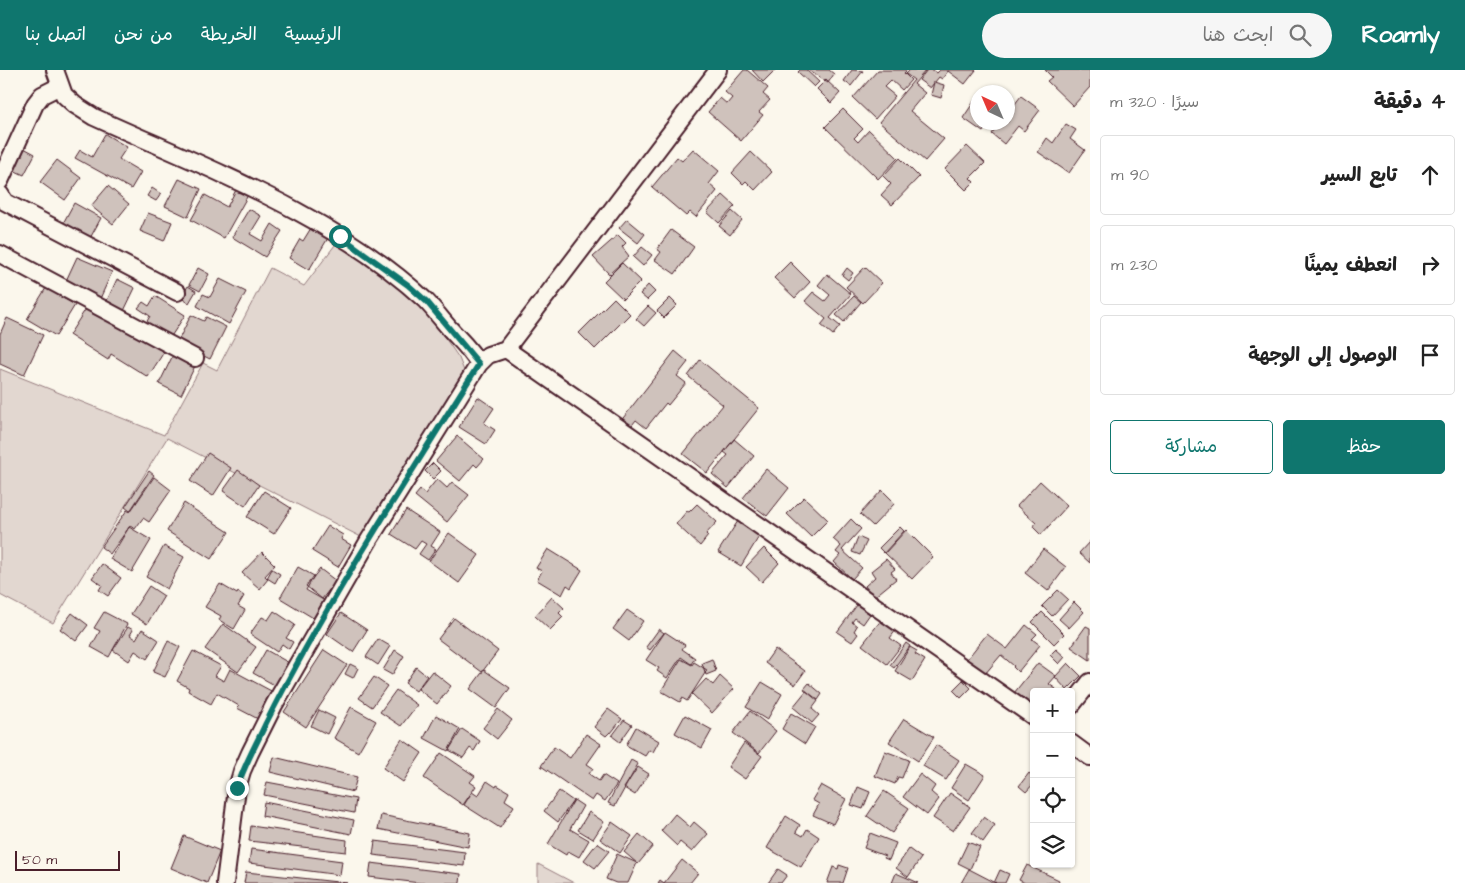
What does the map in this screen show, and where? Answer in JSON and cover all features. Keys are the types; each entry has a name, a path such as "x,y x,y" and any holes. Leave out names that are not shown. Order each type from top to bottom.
{"street":[{"path":"225,883 237,788 242,772 274,705 368,540 479,364 488,355 506,348 718,70"},
{"path":"0,181 35,104 58,78 64,96 94,117 280,201 340,236 408,285 427,302 479,364"},
{"path":"0,194 5,202 177,292"},
{"path":"0,254 194,358"},
{"path":"506,348 1030,714"},
{"path":"1075,701 1090,682"},
{"path":"1075,746 1090,757"}],"shaded area":[{"path":"338,241 393,282 427,312 459,358 466,376 365,539 167,438 53,623 0,595 0,369 164,435 203,363 217,370 270,268 304,286"},
{"path":"538,864 574,883 538,883"}],"building":[{"path":"744,70 747,70 768,88 763,94 770,100 759,112 763,115 741,141 708,112 720,98 727,104 732,98 725,92"},
{"path":"752,70 775,70 763,82"},
{"path":"806,70 819,82 814,87 798,72"},
{"path":"808,70 829,70 834,74 828,83"},
{"path":"852,70 863,71 851,86 844,81"},
{"path":"878,70 907,70 904,73 911,80 902,90 891,80 884,87 895,96 875,119 853,98"},
{"path":"910,70 926,70 914,84 925,93 910,111 944,139 925,161 879,122 914,80 906,74"},
{"path":"927,70 933,70 937,73 940,70 976,70 965,84 948,71 942,79 939,77 930,88 919,80"},
{"path":"1045,70 1090,70 1090,87 1073,106 1047,81 1052,77"},
{"path":"826,80 840,93 831,103 817,89"},
{"path":"934,82 944,85 941,98 931,95"},
{"path":"1021,96 1040,110 1024,131 1018,126 1015,130 1015,104"},
{"path":"970,108 970,123 963,118"},
{"path":"843,109 863,129 854,138 858,142 869,130 898,158 878,179 825,127"},
{"path":"1066,124 1076,130 1070,139 1085,150 1069,173 1038,152 1047,138 1053,143"},
{"path":"995,130 1015,130 1004,144 992,134"},
{"path":"105,134 127,147 119,159 141,172 131,189 75,158 80,150 92,157"},
{"path":"967,146 985,163 970,178 974,182 966,190 945,169"},
{"path":"22,147 35,154 24,175 11,169"},
{"path":"693,149 719,171 709,184 717,191 696,217 690,212 686,216 652,187 677,157 682,161"},
{"path":"751,152 772,172 755,190 746,181 743,184 732,173"},
{"path":"900,158 919,177 892,205 881,195 891,184 883,176"},
{"path":"57,160 81,178 65,200 40,182"},
{"path":"179,179 201,189 188,217 165,206"},
{"path":"108,186 129,204 113,224 91,206"},
{"path":"152,188 161,194 156,201 147,196"},
{"path":"237,188 248,195 224,238 191,220 205,195 227,207"},
{"path":"723,195 735,206 719,223 707,212"},
{"path":"74,203 101,218 88,242 61,227"},
{"path":"249,209 261,216 250,234 262,241 272,224 282,231 265,257 232,237"},
{"path":"732,211 742,220 730,235 719,226"},
{"path":"148,213 172,222 164,241 140,231"},
{"path":"627,219 645,234 638,243 619,228"},
{"path":"311,228 328,238 309,270 289,258 300,239 303,241"},
{"path":"671,230 694,247 675,274 655,260 661,252 657,249"},
{"path":"618,235 626,243 622,247 629,256 609,274 593,257"},
{"path":"642,247 652,255 643,266 633,257"},
{"path":"77,257 112,272 99,301 64,285"},
{"path":"790,262 810,282 795,298 774,278"},
{"path":"622,263 641,281 623,299 604,281"},
{"path":"865,267 882,283 863,303 846,287"},
{"path":"198,268 209,274 200,291 189,285"},
{"path":"847,268 853,273 848,280 842,275"},
{"path":"827,274 851,294 830,318 840,326 833,335 821,325 826,319 805,301 813,292 825,301 830,295 818,285"},
{"path":"117,279 135,288 122,315 104,307"},
{"path":"220,279 246,292 229,324 197,306 203,294 210,297"},
{"path":"648,285 655,292 647,300 640,294"},
{"path":"188,286 196,291 189,303 181,298"},
{"path":"46,288 75,305 56,336 27,319"},
{"path":"155,296 185,315 170,338 146,323 150,316 138,308 143,302 149,306"},
{"path":"854,296 861,302 844,322 836,315"},
{"path":"614,298 630,314 595,349 579,333"},
{"path":"670,298 677,305 664,318 657,311"},
{"path":"648,306 656,313 644,326 636,319"},
{"path":"87,307 164,352 148,377 111,354 108,360 69,335"},
{"path":"191,315 204,321 206,317 226,327 210,359 177,343"},
{"path":"7,318 43,335 24,375 0,364 0,334"},
{"path":"675,351 688,362 677,376 686,383 668,405 666,403 646,428 636,420 629,429 620,422"},
{"path":"173,355 195,366 181,395 159,384"},
{"path":"700,360 759,408 707,473 683,454 723,405 688,376"},
{"path":"478,397 494,408 484,423 495,430 486,444 459,427"},
{"path":"457,436 484,459 477,467 474,464 460,481 436,461"},
{"path":"734,439 754,456 728,488 712,474 728,455 724,452"},
{"path":"208,453 231,468 213,496 190,481"},
{"path":"433,463 441,471 433,479 425,471"},
{"path":"766,469 789,488 767,516 743,498"},
{"path":"238,470 259,485 245,506 223,491"},
{"path":"149,471 154,475 130,511 125,507"},
{"path":"154,477 171,490 149,522 143,518 135,529 130,526 110,554 101,547 127,510 130,512"},
{"path":"437,479 447,488 452,482 469,495 447,522 415,496 420,490 425,494"},
{"path":"1040,481 1067,506 1041,535 1033,527 1036,523 1017,506"},
{"path":"882,490 895,503 873,526 860,514"},
{"path":"264,491 291,508 274,534 247,517"},
{"path":"804,497 828,520 811,537 787,514"},
{"path":"184,503 229,532 211,559 167,531"},
{"path":"697,504 717,522 706,534 708,536 700,546 676,524 687,511 689,512"},
{"path":"406,510 440,532 431,546 436,549 428,560 419,554 426,544 421,541 415,549 391,534"},
{"path":"851,519 861,529 842,550 862,568 852,579 834,562 840,555 836,552 841,546 833,539"},
{"path":"738,521 760,535 741,566 718,552"},
{"path":"328,526 343,535 341,539 351,545 338,567 312,551"},
{"path":"129,527 151,540 132,572 110,559"},
{"path":"900,527 904,531 884,553 879,548"},
{"path":"906,530 933,557 912,579 885,553"},
{"path":"449,533 479,555 459,583 429,561"},
{"path":"858,537 867,541 860,555 852,552"},
{"path":"1090,541 1090,563 1079,553"},
{"path":"164,546 184,557 167,589 146,577"},
{"path":"764,548 779,563 762,582 746,567"},
{"path":"548,549 582,570 571,588 567,585 562,595 537,580 542,571 536,568"},
{"path":"1043,549 1066,567 1048,591 1025,573"},
{"path":"262,552 275,565 265,576 268,579 260,589 242,573"},
{"path":"886,559 895,569 891,572 896,579 874,597 865,586 875,577 871,571"},
{"path":"102,564 121,578 108,596 99,590 102,585 92,578"},
{"path":"298,567 314,576 306,590 325,601 315,619 280,598"},
{"path":"272,569 280,574 275,583 267,578"},
{"path":"320,569 336,581 322,599 306,586"},
{"path":"220,584 244,596 238,606 245,610 234,629 219,620 221,616 205,607"},
{"path":"149,586 164,596 147,624 131,614"},
{"path":"1058,590 1068,599 1052,616 1042,606"},
{"path":"552,597 564,608 559,613 563,617 550,630 535,616"},
{"path":"1074,602 1084,612 1069,628 1059,619"},
{"path":"857,605 870,614 863,624 855,618 852,622 857,626 854,631 858,634 852,642 837,632"},
{"path":"627,610 643,621 629,641 613,629"},
{"path":"274,611 295,625 286,638 293,642 289,649 282,644 277,652 250,634 262,617 268,620"},
{"path":"104,612 127,624 109,657 91,647 100,631 94,628"},
{"path":"1042,612 1064,634 1054,644 1032,622"},
{"path":"72,613 88,625 76,641 60,629"},
{"path":"341,613 367,630 353,652 327,634"},
{"path":"454,618 498,651 482,672 438,639"},
{"path":"882,619 896,630 890,638 901,646 887,664 862,645"},
{"path":"223,624 256,647 238,672 205,649"},
{"path":"1026,625 1037,634 1032,639 1040,645 1018,672 1001,655 985,674 967,659 987,634 1007,649"},
{"path":"1086,626 1090,628 1090,660 1071,647"},
{"path":"128,627 133,630 130,635 136,639 142,629 159,640 147,659 135,651 129,661 113,650"},
{"path":"659,629 664,633 650,650 646,647"},
{"path":"665,632 685,645 682,649 695,658 691,664 681,657 667,678 657,671 659,668 646,660"},
{"path":"378,639 390,646 378,665 366,657"},
{"path":"168,641 180,647 165,677 153,672"},
{"path":"906,643 910,646 894,668 890,665"},
{"path":"910,647 917,651 915,654 925,660 912,681 895,671"},
{"path":"775,649 805,671 795,685 765,663"},
{"path":"1056,649 1065,657 1059,664 1050,655"},
{"path":"266,650 291,664 278,687 253,673"},
{"path":"324,650 347,665 306,727 284,712"},
{"path":"395,650 404,656 392,675 383,670"},
{"path":"193,651 221,666 215,676 224,681 230,669 275,693 260,720 237,708 239,706 217,693 211,704 188,691 189,688 177,681"},
{"path":"681,659 692,665 694,662 707,670 687,701 682,698 680,702 661,691"},
{"path":"712,659 716,671 706,675 702,663"},
{"path":"1038,663 1056,676 1049,684 1055,688 1030,688 1030,705 1014,693"},
{"path":"1068,663 1081,676 1069,688 1065,688 1055,677"},
{"path":"350,664 358,668 353,678 345,674"},
{"path":"416,667 427,676 416,691 405,683"},
{"path":"484,670 510,688 496,708 470,689"},
{"path":"432,671 451,686 437,704 418,689"},
{"path":"720,676 734,689 712,713 692,694 706,679 713,685"},
{"path":"374,677 387,686 372,707 359,698"},
{"path":"963,680 971,688 961,698 953,690"},
{"path":"762,682 782,694 767,720 746,707"},
{"path":"809,683 822,694 818,700 804,689"},
{"path":"396,690 417,705 401,726 380,712"},
{"path":"806,691 818,701 812,709 819,715 812,723 793,707"},
{"path":"351,707 376,721 358,752 334,738"},
{"path":"498,709 512,720 497,739 483,728"},
{"path":"608,709 622,719 611,733 606,736 594,727"},
{"path":"319,710 335,718 327,734 311,726"},
{"path":"750,711 776,731 759,753 733,733"},
{"path":"791,713 815,727 805,744 782,729"},
{"path":"436,715 460,729 448,751 424,738"},
{"path":"685,715 712,730 702,748 675,733"},
{"path":"904,719 934,737 918,761 889,742"},
{"path":"624,720 632,725 620,742 612,736"},
{"path":"636,727 659,741 653,752 649,750 645,756 626,745"},
{"path":"462,729 480,741 474,751 470,748 463,758 449,750"},
{"path":"586,734 601,744 587,764 593,768 589,774 599,781 603,775 617,784 605,801 596,795 592,801 541,766 554,747 570,758"},
{"path":"402,739 422,753 403,782 383,768"},
{"path":"744,743 762,756 745,779 728,767"},
{"path":"936,745 959,760 946,780 923,766"},
{"path":"885,751 909,760 902,778 898,777 895,784 875,776"},
{"path":"441,753 475,776 470,782 476,786 463,805 424,778"},
{"path":"274,757 357,777 353,792 270,772"},
{"path":"631,760 638,764 615,806 608,803"},
{"path":"966,764 985,775 969,800 951,788"},
{"path":"638,767 649,774 635,795 624,788"},
{"path":"920,774 935,786 931,792 939,799 927,815 903,797"},
{"path":"1030,774 1030,788 1026,792 1019,786"},
{"path":"487,781 509,792 505,800 514,806 500,828 464,805 472,792 478,796"},
{"path":"267,782 356,799 354,813 264,795"},
{"path":"821,785 846,799 833,824 813,815 819,804 812,800"},
{"path":"858,787 870,792 863,809 851,805"},
{"path":"559,791 573,801 558,822 544,811"},
{"path":"884,791 909,808 892,833 867,816"},
{"path":"950,793 970,807 953,831 933,818"},
{"path":"574,800 583,806 570,829 589,840 579,857 568,851 566,855 548,844"},
{"path":"264,802 354,820 351,834 262,816"},
{"path":"589,812 604,822 593,839 578,830"},
{"path":"675,814 690,827 694,822 708,834 692,852 680,842 677,846 661,831"},
{"path":"381,815 470,833 468,847 378,829"},
{"path":"786,816 800,825 796,832 803,836 807,829 819,837 801,867 767,848"},
{"path":"984,817 995,825 983,842 972,833"},
{"path":"612,822 632,836 620,853 600,839"},
{"path":"251,826 347,840 346,852 249,841"},
{"path":"870,833 896,843 889,860 884,858 885,856 864,848"},
{"path":"639,834 653,846 638,864 624,852"},
{"path":"184,836 220,851 207,883 171,868"},
{"path":"375,841 465,852 464,866 373,855"},
{"path":"968,842 980,847 970,869 958,863"},
{"path":"597,843 609,851 595,868 584,860"},
{"path":"251,849 342,861 340,875 249,863"},
{"path":"909,849 921,858 908,877 896,868"},
{"path":"617,854 637,863 628,883 616,883 606,879"},
{"path":"682,860 698,873 690,883 664,883"},
{"path":"371,863 461,874 460,883 420,883 369,877"},
{"path":"839,865 848,868 843,883 827,883 833,867 838,869"},
{"path":"1027,865 1059,880 1058,883 1025,883 1019,880"},
{"path":"778,869 787,875 781,883 768,883"},
{"path":"969,869 996,883 961,883"},
{"path":"1000,870 1009,874 1005,883 994,883"},
{"path":"246,872 347,883 244,883"},
{"path":"896,873 919,883 892,883"}],"route":[{"path":"237,788 250,753 274,705 368,540 479,364 427,302 408,285 340,236"}]}
